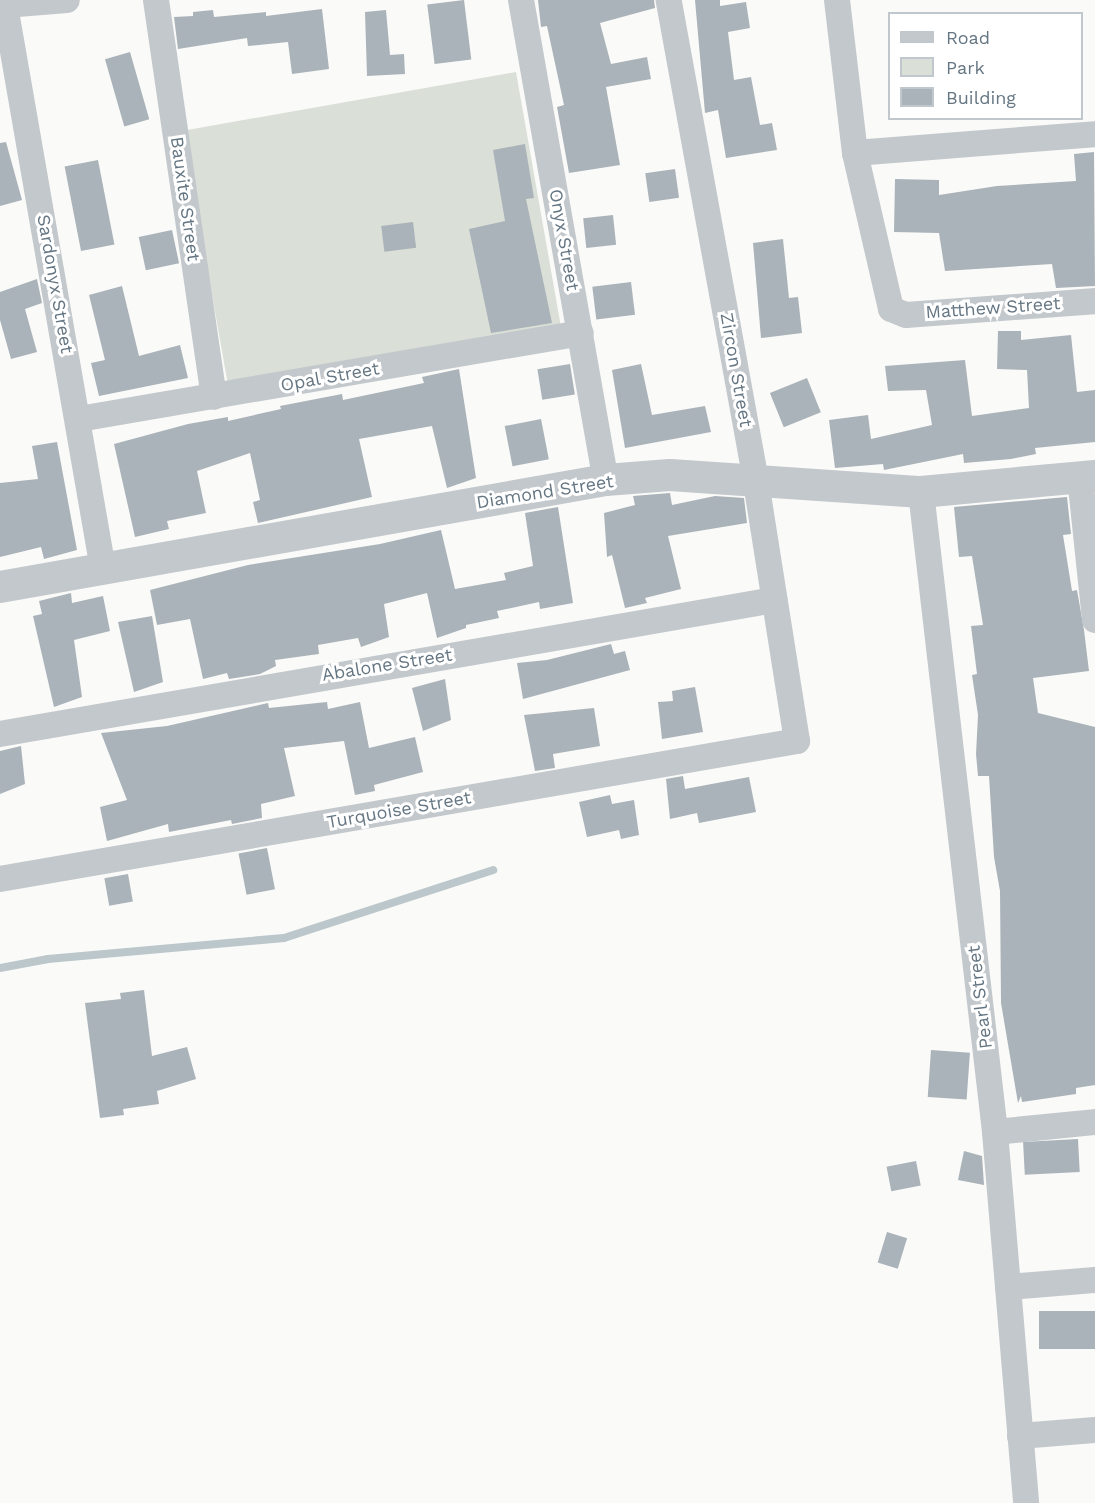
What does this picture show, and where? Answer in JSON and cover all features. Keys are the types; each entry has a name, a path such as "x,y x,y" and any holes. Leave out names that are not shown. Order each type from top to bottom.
{"street":[{"path":"4,2 67,0"},
{"name":"Bauxite Street","path":"156,0 214,397"},
{"name":"Onyx Street","path":"520,0 606,480"},
{"name":"Zircon Street","path":"669,0 756,481 797,741"},
{"path":"837,0 855,153 1095,134"},
{"name":"Sardonyx Street","path":"4,2 80,419 103,569"},
{"name":"Matthew Street","path":"855,153 885,296 891,309 906,315 1095,301"},
{"name":"Opal Street","path":"80,419 581,333"},
{"name":"Diamond Street","path":"0,587 606,480 670,476 921,492 1088,476"},
{"path":"1088,476 1095,620"},
{"name":"Pearl Street","path":"921,492 995,1132 1026,1503"},
{"name":"Abalone Street","path":"0,734 774,600"},
{"name":"Turquoise Street","path":"0,879 797,741"},
{"path":"995,1132 1095,1122"},
{"path":"1008,1287 1095,1280"},
{"path":"1020,1436 1095,1430"}],"green space":[{"path":"516,72 561,328 228,387 183,131"}],"building":[{"path":"464,0 471,60 435,64 427,5"},
{"path":"538,0 654,0 655,8 600,23 611,64 647,57 651,79 606,87 620,165 569,173 557,107 564,105 547,26 541,27"},
{"path":"695,0 720,0 720,6 746,2 750,28 728,32 734,80 751,77 760,125 772,123 777,150 726,158 718,110 705,113"},
{"path":"322,9 329,69 292,74 288,42 248,46 247,38 178,49 174,17 193,16 193,12 213,10 214,17 266,12 266,16"},
{"path":"386,10 390,55 404,54 405,74 367,76 365,12"},
{"path":"130,52 149,119 124,126 105,59"},
{"path":"6,142 22,200 0,206 0,143"},
{"path":"525,144 534,198 526,199 552,323 491,333 469,229 505,221 493,150"},
{"path":"1094,152 1095,286 1056,288 1052,264 945,271 939,233 894,232 895,179 939,180 939,195 997,186 1076,181 1074,154"},
{"path":"98,160 114,244 81,251 65,166"},
{"path":"675,169 679,198 649,202 645,173"},
{"path":"613,215 616,245 586,248 583,218"},
{"path":"413,222 416,248 384,252 381,226"},
{"path":"172,230 179,263 146,270 139,237"},
{"path":"783,239 789,298 798,297 802,333 761,338 753,243"},
{"path":"37,279 42,303 25,309 37,352 11,359 0,320 0,292"},
{"path":"631,282 635,315 596,320 592,287"},
{"path":"122,286 139,356 180,345 188,378 99,396 91,363 105,360 89,295"},
{"path":"998,331 1021,331 1021,340 1071,335 1077,392 1095,390 1095,442 1035,448 1036,454 1011,459 964,463 963,454 884,470 883,464 835,468 829,420 868,415 871,439 932,425 926,390 888,391 885,366 965,360 972,416 1029,408 1027,370 997,369"},
{"path":"570,364 575,395 542,400 537,369"},
{"path":"641,364 652,415 705,406 711,432 625,448 612,370"},
{"path":"459,369 476,478 447,488 432,426 359,439 372,497 258,523 253,502 260,500 250,453 197,471 206,513 167,521 169,529 135,537 114,444 188,424 228,417 228,421 281,409 280,406 342,394 343,400 424,383 422,377"},
{"path":"807,378 821,412 784,427 770,393"},
{"path":"541,419 549,459 513,466 505,426"},
{"path":"57,442 77,550 44,559 41,547 0,557 0,483 38,479 32,446"},
{"path":"670,493 672,505 715,496 744,498 747,523 668,536 681,589 645,598 647,603 625,608 612,555 607,557 604,513 635,505 633,496"},
{"path":"1067,497 1071,534 1063,535 1072,591 1077,590 1089,671 1033,678 1038,713 1095,727 1095,1085 1076,1088 1076,1094 1022,1102 1021,1096 1018,1103 1001,1003 1000,891 994,857 989,776 978,776 976,754 978,715 972,675 977,674 971,626 983,625 972,556 959,557 954,507"},
{"path":"558,507 573,603 540,609 539,602 497,611 499,618 466,625 466,628 437,638 427,593 384,604 389,637 361,647 358,638 318,645 319,654 275,660 276,666 260,674 229,679 227,673 203,679 190,619 157,625 150,590 248,565 380,544 441,530 455,589 506,580 504,573 533,566 525,513"},
{"path":"71,593 72,603 103,596 110,631 74,640 82,697 54,707 33,616 42,614 39,601"},
{"path":"152,616 163,682 134,692 118,622"},
{"path":"611,644 614,654 625,651 630,670 523,699 517,663 547,660"},
{"path":"445,679 451,720 423,731 412,688"},
{"path":"695,687 703,732 662,739 658,702 673,701 672,691"},
{"path":"327,702 328,709 360,702 369,748 415,737 423,772 374,785 375,791 355,795 344,741 284,748 295,796 261,804 262,818 232,824 231,820 169,832 168,824 107,841 100,807 127,800 101,733 167,726 268,703 269,708"},
{"path":"594,708 600,746 553,754 555,768 535,771 524,715"},
{"path":"21,746 25,784 0,794 0,751"},
{"path":"683,776 685,789 749,777 756,812 699,823 697,813 670,819 666,779"},
{"path":"610,795 612,804 634,800 639,835 621,839 619,830 587,837 579,802"},
{"path":"267,848 275,889 247,895 239,854"},
{"path":"128,874 133,902 109,906 104,878"},
{"path":"144,990 152,1056 187,1047 196,1079 157,1091 159,1104 123,1109 124,1115 100,1118 85,1003 121,999 120,993"},
{"path":"931,1050 970,1053 967,1100 928,1097"},
{"path":"1078,1139 1080,1172 1025,1175 1023,1142"},
{"path":"964,1151 982,1156 984,1185 958,1180"},
{"path":"916,1161 921,1186 891,1191 887,1167"},
{"path":"887,1232 907,1238 898,1269 878,1263"},
{"path":"1039,1311 1095,1311 1095,1349 1039,1349"}],"waterway":[{"path":"0,968 48,959 284,938 493,870"}]}
